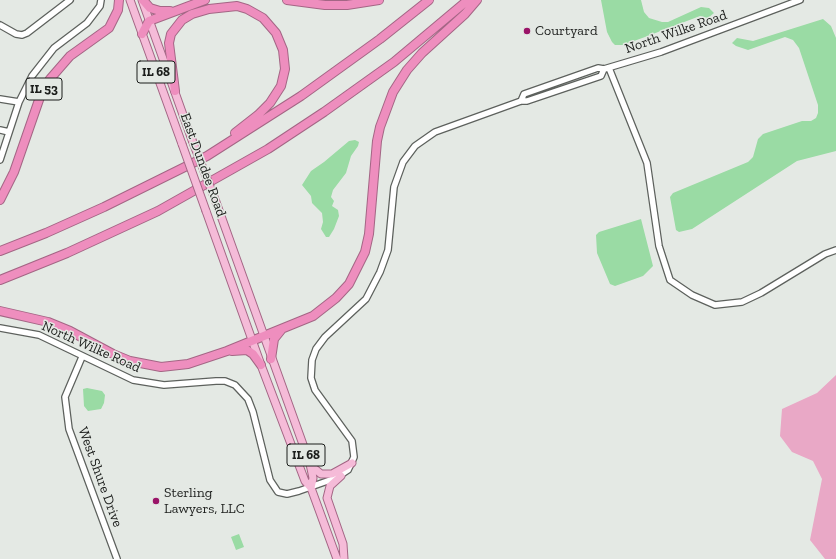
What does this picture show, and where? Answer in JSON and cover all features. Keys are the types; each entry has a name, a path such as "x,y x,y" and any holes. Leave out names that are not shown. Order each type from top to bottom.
{"highway":[{"name":"IL 53","path":"0,200 14,172 40,97 50,79 70,56 109,28 118,10 119,0"},
{"path":"143,0 146,5 156,10 177,11"},
{"path":"142,34 149,21 205,0"},
{"path":"287,0 325,5 347,5 378,0"},
{"path":"0,251 46,233 104,207 219,148 301,96 380,39 429,0"},
{"path":"0,280 67,253 140,220 194,192 268,149 377,74 468,0"},
{"path":"0,311 48,322 70,331 114,354 146,365 161,367 188,364 227,352 263,335 313,316 325,308 349,284 365,252 369,234 375,156 380,127 393,92 407,70 422,53 465,14 477,0"},
{"path":"174,91 169,43 171,34 182,20 192,14 209,9 237,6 259,16 270,25 279,40 285,59 285,69 281,86 270,103 258,115 242,126 219,148"},
{"path":"271,359 274,339 283,328"},
{"path":"227,352 247,350 253,354 261,365"}],"main road":[{"name":"East Dundee Road","path":"130,0 253,340"},
{"name":"East Dundee Road","path":"143,0 174,91 216,202 263,335"},
{"name":"IL 68","path":"263,335 310,464 313,478 311,488"},
{"name":"IL 68","path":"253,340 261,365 306,481 311,488 337,559"},
{"path":"310,464 321,474 332,474 352,463"},
{"path":"341,476 330,486 327,498 343,544 344,559"}],"street":[{"path":"0,25 16,34 22,35 27,33 70,0"},
{"path":"0,160 19,102 41,63 54,48 87,23 100,6 101,0"},
{"name":"North Wilke Road","path":"0,328 39,336 123,377 143,383 164,385 225,381 235,385 248,400 253,412 270,480 278,492 287,494 311,488 341,476 348,470 354,457 352,440 315,390 311,378 312,360 316,349 325,337 366,299 380,272 388,250 394,186 403,162 415,146 435,132 521,101 524,94 598,68 606,68 661,52 800,0"},
{"path":"606,68 647,163 659,246 670,280 692,295 715,305 742,302 762,293 788,275 836,250"},
{"path":"0,99 19,102"},
{"path":"0,130 9,132"},
{"name":"West Shure Drive","path":"82,358 65,397 69,429 117,559"}],"shaded area":[{"path":"601,0 641,0 644,12 649,18 662,22 668,22 701,7 709,8 714,13 708,18 700,16 623,45 615,45 607,32"},
{"path":"823,19 831,26 836,38 836,151 797,161 692,229 679,232 676,230 670,197 673,193 748,162 753,157 758,139 763,134 802,121 811,121 816,118 818,113 818,105 799,48 793,40 785,37 748,50 732,43 737,38 753,41"},
{"path":"355,140 359,142 358,146 351,156 346,173 333,190 331,197 334,201 332,206 338,210 339,216 334,229 329,237 326,237 321,229 323,222 322,213 312,203 311,196 302,185 311,171 349,141"},
{"path":"641,219 653,266 643,276 615,286 610,284 597,253 596,235 599,232"},
{"path":"836,375 836,559 825,559 810,540 822,479 813,461 792,452 780,436 782,409 817,393"},
{"path":"87,388 102,391 105,395 104,403 101,409 88,411 84,406 83,389"},
{"path":"239,534 244,547 236,550 231,537"}],"place":[{"name":"Courtyard","path":"527,31"},
{"name":"Sterling Lawyers, LLC","path":"156,501"}]}
